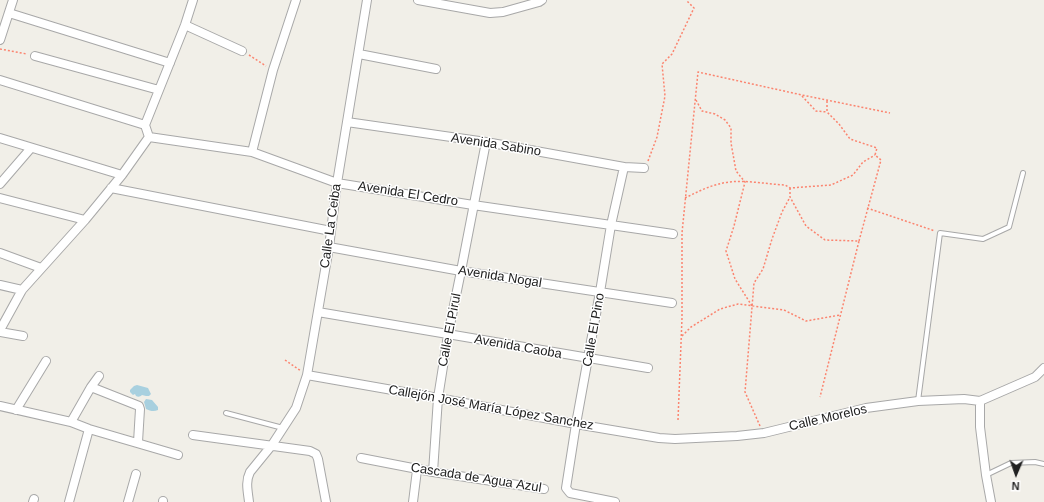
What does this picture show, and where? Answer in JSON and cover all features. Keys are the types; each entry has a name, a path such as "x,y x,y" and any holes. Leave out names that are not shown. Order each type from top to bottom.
{"street":[{"path":"0,40 13,0"},
{"path":"23,336 0,331 22,290 85,220 122,175 149,137 146,125 193,0"},
{"path":"252,152 273,70 296,0"},
{"name":"Calle La Ceiba","path":"250,502 247,482 250,472 272,445 296,408 307,375 329,247 337,183 367,0"},
{"path":"418,0 490,13 503,12 542,0"},
{"path":"9,13 170,63"},
{"path":"184,25 242,51"},
{"path":"359,54 436,69"},
{"path":"35,56 158,90"},
{"path":"0,80 146,125"},
{"name":"Avenida Sabino","path":"347,122 486,142 624,167 644,168"},
{"name":"Avenida El Cedro","path":"149,137 252,152 337,183 672,234"},
{"path":"0,138 122,175"},
{"name":"Calle El Pirul","path":"432,472 438,398 448,335 462,271 486,142"},
{"path":"0,184 31,148"},
{"name":"Calle El Pino","path":"615,502 570,493 566,488 566,483 611,225 624,167"},
{"path":"111,188 331,231"},
{"path":"0,198 85,220"},
{"name":"Avenida Nogal","path":"329,247 462,271 672,303"},
{"path":"0,253 42,268"},
{"path":"0,285 22,290"},
{"name":"Avenida Caoba","path":"318,312 648,368"},
{"path":"16,410 46,361"},
{"path":"991,502 980,427 980,401 1035,377 1044,368"},
{"name":"Callejón José María López Sanchez","path":"307,375 576,424 659,438 675,439"},
{"path":"71,422 90,388 99,376"},
{"path":"90,388 139,406 138,442"},
{"name":"Calle Morelos","path":"675,439 764,434 866,408 918,401 964,399 980,401"},
{"path":"0,406 71,422 89,429 138,442 178,455"},
{"path":"69,502 89,429"},
{"path":"193,435 272,445 310,451 316,454 326,502"},
{"name":"Cascada de Agua Azul","path":"361,458 417,470 544,489"},
{"path":"413,502 417,470"},
{"path":"128,502 136,474"}],"lane":[{"path":"918,401 940,233 983,239 1009,227 1023,173"},
{"path":"226,413 283,428"},
{"path":"986,475 1012,463 1035,462 1044,464"}],"path":[{"path":"644,168 657,137 665,96 662,64 672,54 694,8 686,0"},
{"path":"0,49 35,56"},
{"path":"242,51 273,70"},
{"path":"678,420 681,337 682,233 698,72 827,101 890,113"},
{"path":"802,95 816,111 828,112"},
{"path":"696,100 702,111 715,114 725,120 731,128 731,143 736,171 745,182"},
{"path":"685,198 703,189 728,182 745,182 785,186 790,188 831,185 853,175 863,162 875,155 877,148 850,140 839,124 828,112 827,101"},
{"path":"820,397 840,314 881,160 875,155"},
{"path":"745,182 726,251 735,279 752,306"},
{"path":"764,434 745,392 754,283 763,269 782,212 790,197 790,188"},
{"path":"790,197 806,226 825,240 859,241"},
{"path":"868,208 940,233"},
{"path":"681,337 691,327 720,309 738,304 784,310 806,321 840,314"},
{"path":"285,360 307,375"}],"water":[{"path":"137,385 148,388 151,394 149,396 142,395 139,397 135,394 133,395 130,390"},
{"path":"146,399 152,400 158,407 158,410 152,411 146,409 144,402"}]}
